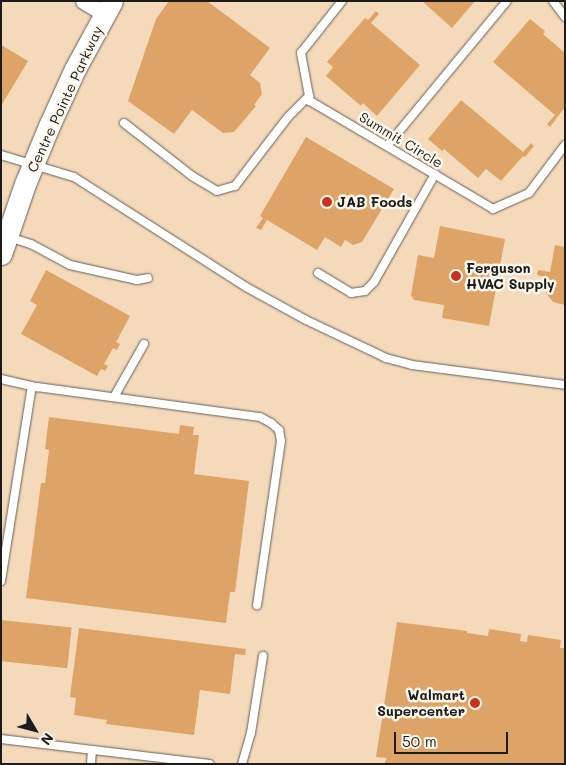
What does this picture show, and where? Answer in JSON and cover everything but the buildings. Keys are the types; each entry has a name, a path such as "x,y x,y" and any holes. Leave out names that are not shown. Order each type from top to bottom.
{"street":[{"path":"83,1 108,7"},
{"name":"Centre Pointe Parkway","path":"4,246 33,165 75,69 108,7"}],"lane":[{"path":"124,124 192,176 217,191 234,186 288,117 309,96 301,53 342,1"},
{"path":"387,146 508,1"},
{"path":"553,1 565,17"},
{"name":"Summit Circle","path":"309,96 310,101 493,209 529,192 565,145"},
{"path":"1,155 74,177 246,287 306,320 386,358 412,364 565,385"},
{"path":"318,273 351,292 365,291 374,282 435,174"},
{"path":"4,246 31,244 70,265 137,280 148,278"},
{"path":"114,397 144,344"},
{"path":"1,379 32,386 260,417 279,430 281,440 257,605"},
{"path":"2,581 32,386"},
{"path":"242,764 251,733 263,656"},
{"path":"1,739 210,764"},
{"path":"91,764 92,750"}],"place":[{"name":"JAB Foods","path":"327,202"},
{"name":"Ferguson HVAC Supply","path":"456,276"},
{"name":"Walmart Supercenter","path":"475,703"}]}
